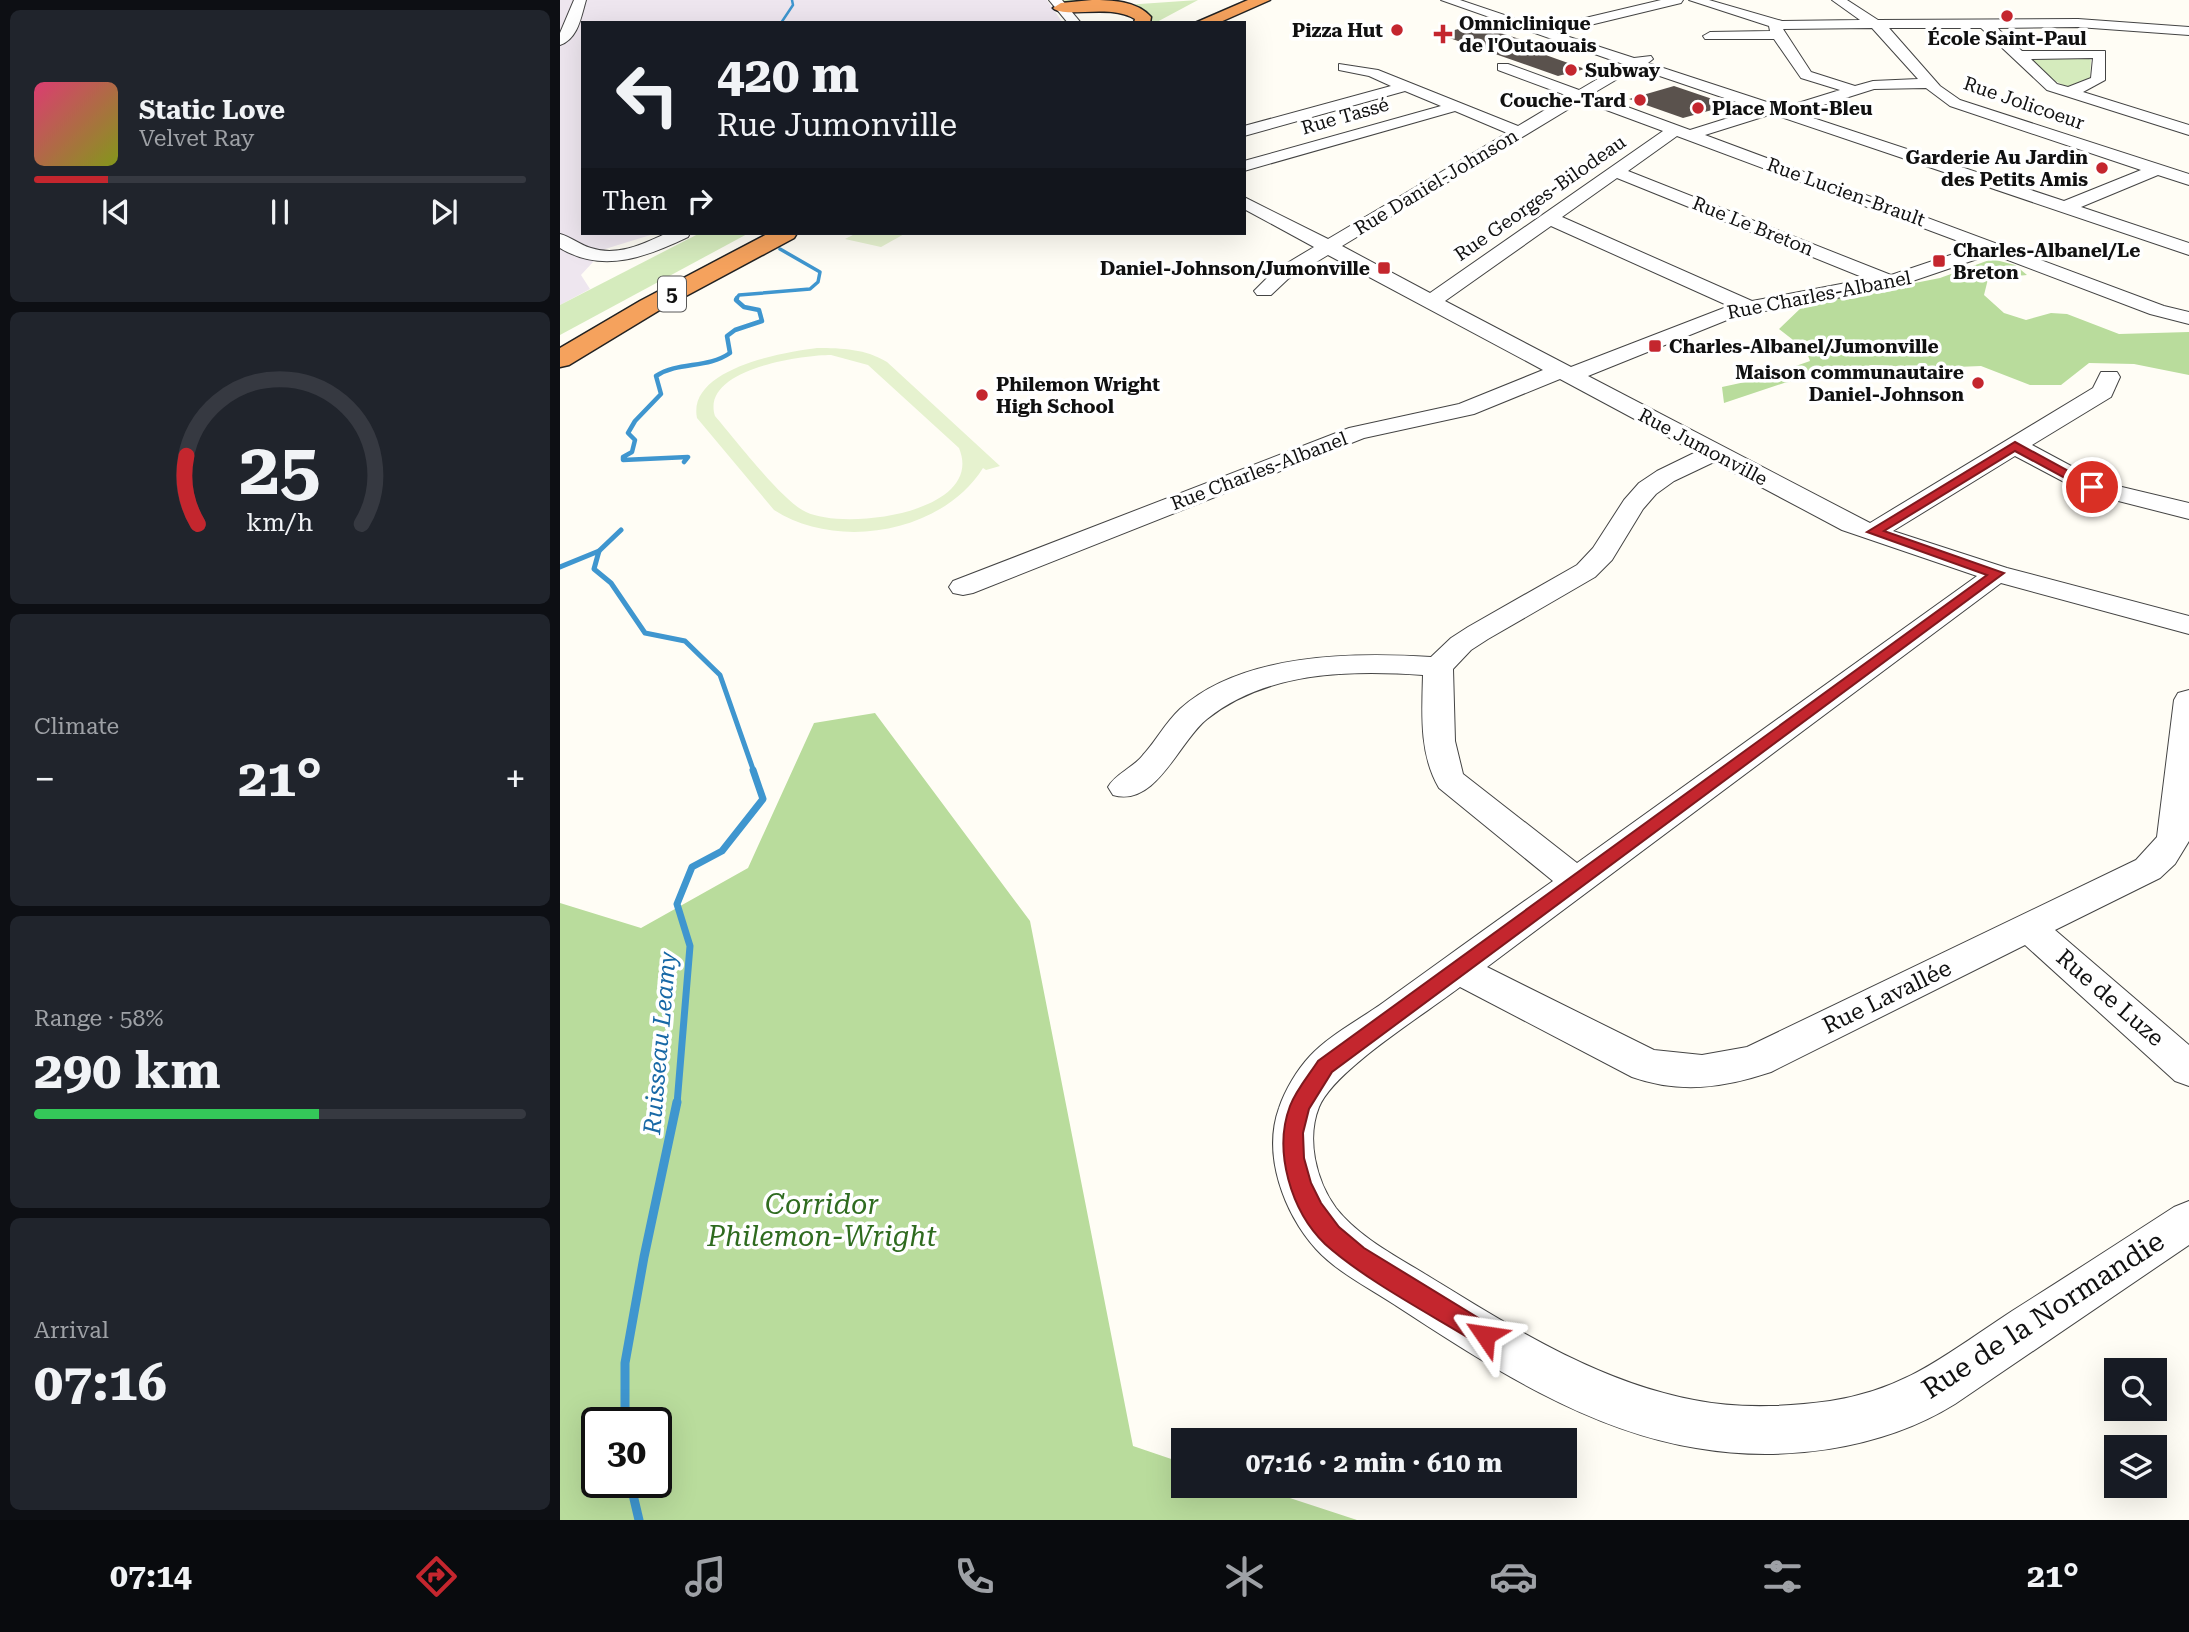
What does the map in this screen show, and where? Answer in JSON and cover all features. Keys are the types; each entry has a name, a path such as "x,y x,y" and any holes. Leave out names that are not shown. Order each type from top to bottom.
{"highway":[{"path":"1095,0 1119,4 1150,3"},
{"path":"1196,20 1222,0"},
{"path":"1196,20 1262,0"},
{"path":"1058,4 1121,8 1139,14 1143,17 1142,21"},
{"name":"5","path":"560,345 761,235"},
{"name":"5","path":"560,359 649,306 782,235"}],"street":[{"path":"560,41 570,31 580,0"},
{"path":"1447,0 1543,32 1641,60"},
{"path":"1473,0 1559,28 1773,109 2073,204 2189,236"},
{"path":"1543,32 1677,0"},
{"path":"1695,0 1777,30 1806,75 1854,90"},
{"name":"Rue Jolicoeur","path":"1838,0 1878,25 1929,83 1942,95 1962,106 2189,180"},
{"path":"1597,3 1627,12"},
{"path":"1058,4 1073,21"},
{"path":"1710,36 1878,25 2078,23 2189,31"},
{"path":"1985,24 2047,83 2067,93 2189,130"},
{"path":"2020,55 2100,54 2098,80 2067,93"},
{"name":"Rue Daniel-Johnson","path":"1264,291 1281,275 1328,246 1641,60"},
{"path":"1344,67 1364,70 1408,86 1519,132"},
{"name":"Rue Lucien-Brault","path":"1503,67 2157,310 2189,318"},
{"path":"1690,77 1799,108 2073,204 2189,248"},
{"path":"1799,108 1880,84 1929,83"},
{"path":"1246,130 1408,86"},
{"name":"Rue Tassé","path":"1246,165 1457,106"},
{"name":"Rue Georges-Bilodeau","path":"1430,302 1614,172 1682,132 1773,109 1799,108"},
{"path":"2073,204 2156,170"},
{"name":"Rue Le Breton","path":"1614,172 1892,282"},
{"name":"Rue Jumonville","path":"1246,203 1835,517 1997,573 2189,625"},
{"path":"1549,218 1748,307"},
{"path":"560,240 585,255 608,257 642,250 676,235"},
{"name":"Rue Charles-Albanel","path":"963,587 1357,433 1466,409 1714,317 1748,307 1892,282 1937,269 1992,247"},
{"path":"1873,532 2103,392 2109,377"},
{"path":"2015,446 2092,487 2189,511"},
{"path":"1576,881 1450,780 1443,767 1441,753 1438,667 1461,644 1599,561 1642,494 1662,478 1715,452"},
{"name":"Rue de la Normandie","path":"1997,573 1325,1066 1300,1107 1293,1133 1293,1158 1313,1210 1331,1234 1356,1255 1550,1375 1629,1408 1685,1424 1719,1429 1807,1429 1851,1422 1926,1395 2189,1220"},
{"path":"1124,787 1150,768 1195,712 1232,689 1256,680 1354,664 1438,667"},
{"name":"Rue Lavallée","path":"1457,969 1646,1065 1673,1072 1701,1074 1730,1069 1757,1060 2030,929 2148,869 2163,855 2174,838 2189,701"},
{"name":"Rue de Luze","path":"2030,929 2189,1069"}],"shaded area":[{"path":"560,0 1047,0 1062,21 581,21 581,235 650,235 605,249 581,275 590,289 560,305"}],"green space":[{"path":"1062,0 1125,5 1198,0 1159,21 1147,21 1146,15 1065,3"},
{"path":"2085,57 2091,60 2090,79 2067,87 2055,81 2030,59"},
{"path":"696,235 745,235 560,335 560,305"},
{"path":"853,235 902,235 881,247 845,239"},
{"path":"1992,259 2015,265 2027,275 1988,279 1984,295 2004,313 2026,320 2051,313 2067,314 2119,334 2189,332 2189,375 2134,364 2089,363 2061,385 2030,385 1981,366 1931,368 1872,365 1784,383 1724,403 1722,387 1759,379 1810,361 1806,350 1779,329 1804,305 1940,278"},
{"path":"817,348 854,350 887,362 1000,466 986,470 983,468 965,490 942,508 916,521 887,529 857,532 828,530 800,523 774,510 697,418 698,401 707,387 740,366 782,354","holes":["831,355 868,365 959,448 962,470 952,488 933,502 907,512 850,519 806,512 772,483 715,416 714,400 723,387 737,376 756,368 799,358"]},
{"name":"Corridor Philemon-Wright","path":"875,713 1030,921 1133,1446 1171,1459 1171,1498 1290,1498 1357,1520 560,1520 560,903 641,928 748,868 814,723"}],"building":[{"path":"1475,25 1539,45 1526,48 1585,69 1558,76 1438,34"},
{"path":"1674,86 1730,105 1683,118 1629,99"}],"waterway":[{"name":"Ruisseau Leamy","path":"782,21 793,5 792,0"},
{"name":"Ruisseau Leamy","path":"736,299 739,295 810,289 818,282 820,272 780,249"},
{"name":"Ruisseau Leamy","path":"684,462 688,457 623,460 623,457 632,452 635,440 628,433 635,421 661,394 656,376 674,368 721,358 730,353 727,336 735,330 762,321 759,310 744,307 737,298"},
{"name":"Ruisseau Leamy","path":"599,551 621,530"},
{"path":"560,567 599,551"},
{"name":"Ruisseau Leamy","path":"599,551 594,569 611,583 645,633 685,641 720,675 754,772"},
{"name":"Ruisseau Leamy","path":"677,1104 690,946 677,904 692,867 722,851 763,799 753,770"},
{"name":"Ruisseau Leamy","path":"625,1407 625,1363 677,1102"},
{"name":"Ruisseau Leamy","path":"634,1498 639,1520"}],"place":[{"name":"École Saint-Paul","path":"2007,16"},
{"name":"Pizza Hut","path":"1397,30"},
{"name":"Omniclinique de l'Outaouais","path":"1443,34"},
{"name":"Subway","path":"1571,70"},
{"name":"Couche-Tard","path":"1640,100"},
{"name":"Place Mont-Bleu","path":"1698,108"},
{"name":"Garderie Au Jardin des Petits Amis","path":"2102,168"},
{"name":"Charles-Albanel/Le Breton","path":"1939,261"},
{"name":"Daniel-Johnson/Jumonville","path":"1384,268"},
{"name":"Charles-Albanel/Jumonville","path":"1655,346"},
{"name":"Maison communautaire Daniel-Johnson","path":"1978,383"},
{"name":"Philemon Wright High School","path":"982,395"}],"route":[{"path":"1485,1335 1356,1255 1331,1234 1313,1210 1293,1158 1293,1133 1300,1107 1325,1066 1997,573 1873,532 2015,446 2092,487"}]}
